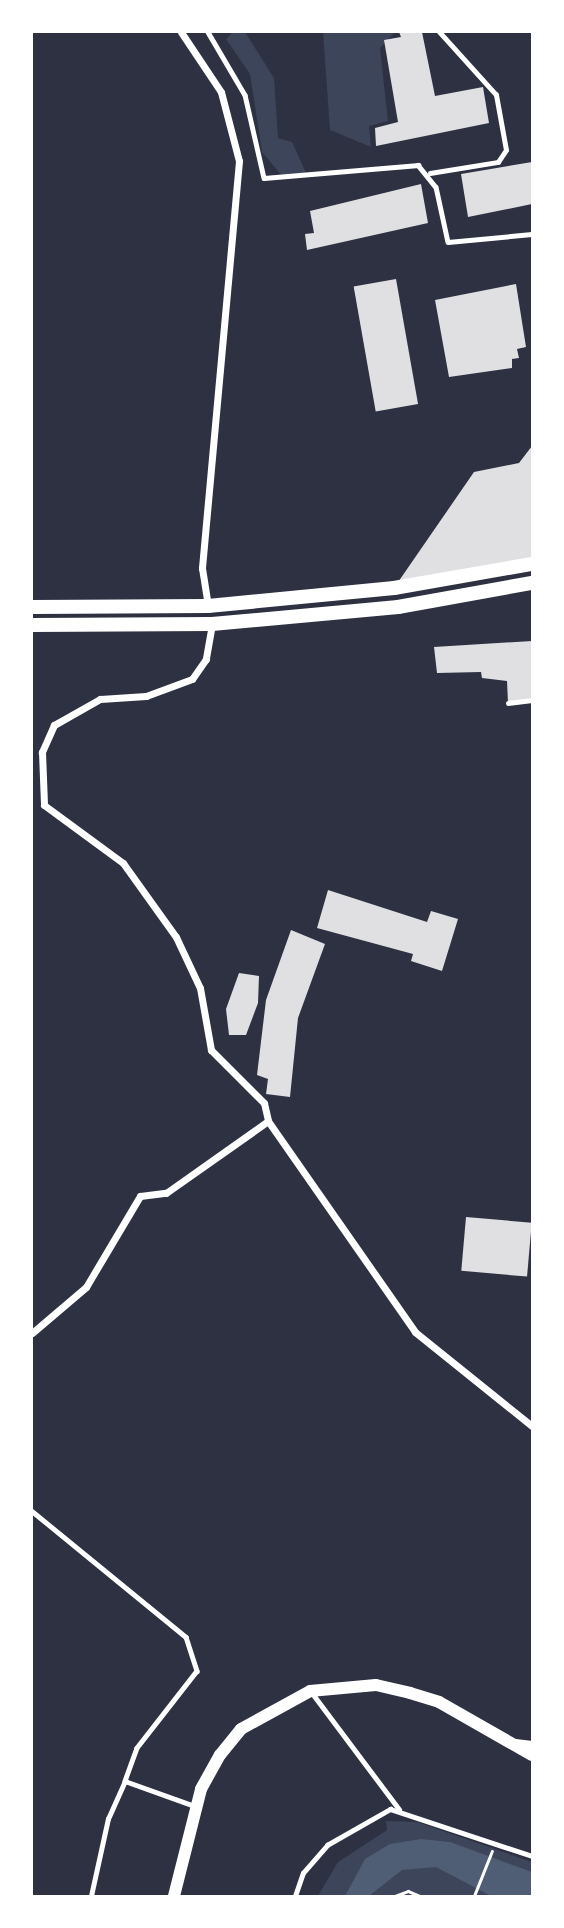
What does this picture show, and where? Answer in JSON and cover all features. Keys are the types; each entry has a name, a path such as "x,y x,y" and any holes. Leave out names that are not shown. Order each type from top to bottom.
{"main road":[{"path":"32,607 208,606 394,588 533,565"},
{"path":"32,625 212,624 398,607 533,583"},
{"path":"174,1896 196,1806 241,1729 310,1691 376,1685 410,1693 439,1702 533,1755"}],"street":[{"path":"181,32 221,92 239,161 202,568 208,606"},
{"path":"212,624 206,659 192,679 146,696 100,698 54,725 42,752 39,790 44,805 123,863 176,937 200,988 211,1049 254,1091 268,1121 415,1332 533,1426"},
{"path":"32,1333 86,1287 140,1196 166,1193 268,1121"},
{"path":"511,1741 533,1744"}],"lane":[{"path":"208,32 245,95 264,178 418,165 430,173 448,242 533,234"},
{"path":"430,173 498,162 506,150 496,95 439,32"},
{"path":"508,703 533,700"},
{"path":"32,1511 186,1637 196,1656 188,1687 137,1748 108,1819 91,1896"},
{"path":"310,1691 399,1809 533,1856"},
{"path":"125,1781 196,1806"},
{"path":"295,1896 303,1873 327,1845 368,1817 399,1809"}],"path":[{"path":"474,1896 495,1843"},
{"path":"395,1896 408,1891 420,1896"}],"shaded area":[{"path":"233,32 245,32 274,78 278,138 292,142 307,175 283,177 262,152 250,74 226,39"},
{"path":"323,32 395,32 380,48 388,121 369,126 371,147 330,130"},
{"path":"386,1821 417,1822 532,1862 532,1896 318,1896 338,1862 387,1830"},
{"path":"421,1839 450,1842 532,1872 532,1896 491,1896 436,1867 402,1870 369,1896 345,1896 365,1859 390,1844"}],"building":[{"path":"399,32 422,32 435,96 483,87 489,123 376,146 375,128 398,122 384,40 401,37"},
{"path":"532,162 532,204 468,217 461,174"},
{"path":"421,184 428,223 307,250 305,234 314,233 310,211"},
{"path":"396,279 418,404 376,412 354,286"},
{"path":"516,284 526,347 517,349 519,358 512,359 512,368 449,377 435,300"},
{"path":"532,446 532,565 394,588 474,472 519,463"},
{"path":"532,641 532,700 508,703 507,681 482,678 481,672 437,673 434,647"},
{"path":"328,890 427,922 431,911 458,919 442,971 411,961 413,954 317,928"},
{"path":"291,930 325,944 298,1018 290,1097 266,1094 268,1079 257,1075 266,1000"},
{"path":"239,973 259,976 258,1003 246,1035 229,1035 226,1009"},
{"path":"466,1217 532,1223 527,1277 461,1271"}]}
